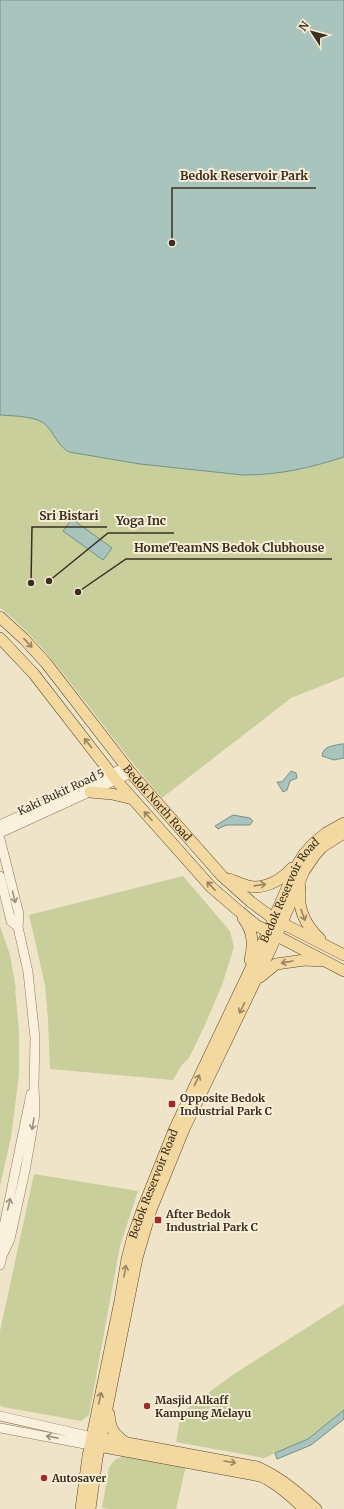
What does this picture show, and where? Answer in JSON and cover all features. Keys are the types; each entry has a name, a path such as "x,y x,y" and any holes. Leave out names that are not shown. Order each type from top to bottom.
{"main road":[{"name":"Bedok North Road","path":"0,616 46,663 129,770 222,876 251,902 278,921 344,955"},
{"name":"Bedok North Road","path":"0,638 34,674 114,777 212,887 240,912 272,934 344,971"},
{"path":"90,792 105,793 133,799"},
{"name":"Bedok Reservoir Road","path":"278,921 293,872 304,854 322,836 344,823"},
{"name":"Bedok Reservoir Road","path":"96,1442 129,1252 136,1227 176,1126 244,982 272,934 309,864 319,851 331,840 344,833"},
{"path":"222,876 256,887 276,882 286,876 304,854"},
{"path":"302,877 300,904 303,914 311,930 326,946"},
{"path":"240,912 248,924 253,938 252,950 244,982"},
{"name":"Bedok Reservoir Road","path":"96,1442 108,1403 137,1258 151,1210 184,1129 256,980 272,934"},
{"path":"256,980 276,964 304,960 324,961"},
{"path":"108,1403 110,1425 112,1430 127,1444"},
{"path":"96,1442 127,1444 257,1467 288,1484 316,1509"},
{"path":"81,1509 96,1442"},
{"path":"90,1509 96,1442"},
{"path":"96,1442 260,1476 276,1485 304,1509"}],"street":[{"name":"Kaki Bukit Road 5","path":"0,825 129,770"},
{"name":"Kaki Bukit Road 5","path":"0,833 90,792 114,777"},
{"path":"0,838 19,914 18,927 28,972 35,1038 34,1085 26,1113 21,1147 2,1236 2,1256 0,1266"},
{"path":"0,876 11,921 18,927"},
{"path":"0,1416 96,1442"},
{"path":"0,1428 96,1442"}],"green space":[{"path":"0,0 344,0 344,677 291,698 162,798 45,651 24,628 0,608"},
{"path":"183,876 230,931 234,947 222,985 189,1058 181,1066 173,1080 50,1069 45,985 29,915"},
{"path":"0,926 10,955 16,989 19,1030 19,1075 11,1137 0,1186"},
{"path":"34,1174 138,1191 120,1246 89,1415 81,1421 3,1407 0,1405 0,1331"},
{"path":"344,1304 344,1410 308,1439 264,1458 176,1442 181,1413 231,1376"},
{"path":"124,1456 186,1466 176,1509 102,1508 109,1468 115,1460"}],"water":[{"path":"0,0 344,0 344,457 294,470 257,475 243,475 140,464 69,452 59,443 49,428 42,422 31,418 0,415"},
{"path":"72,519 112,548 103,560 63,531"},
{"path":"344,744 344,758 334,760 322,756 326,748"},
{"path":"291,771 296,773 297,778 290,781 287,790 283,792 277,782 282,782"},
{"path":"233,815 250,818 253,821 250,825 226,825 218,829 215,826"},
{"path":"344,1410 344,1419 311,1445 277,1459 275,1453 308,1439"}],"place":[{"name":"Bedok Reservoir Park","path":"172,243"},
{"name":"Yoga Inc","path":"49,581"},
{"name":"Sri Bistari","path":"31,583"},
{"name":"HomeTeamNS Bedok Clubhouse","path":"78,592"},
{"name":"Opposite Bedok Industrial Park C","path":"172,1104"},
{"name":"After Bedok Industrial Park C","path":"158,1220"},
{"name":"Masjid Alkaff Kampung Melayu","path":"147,1406"},
{"name":"Autosaver","path":"44,1478"}]}
